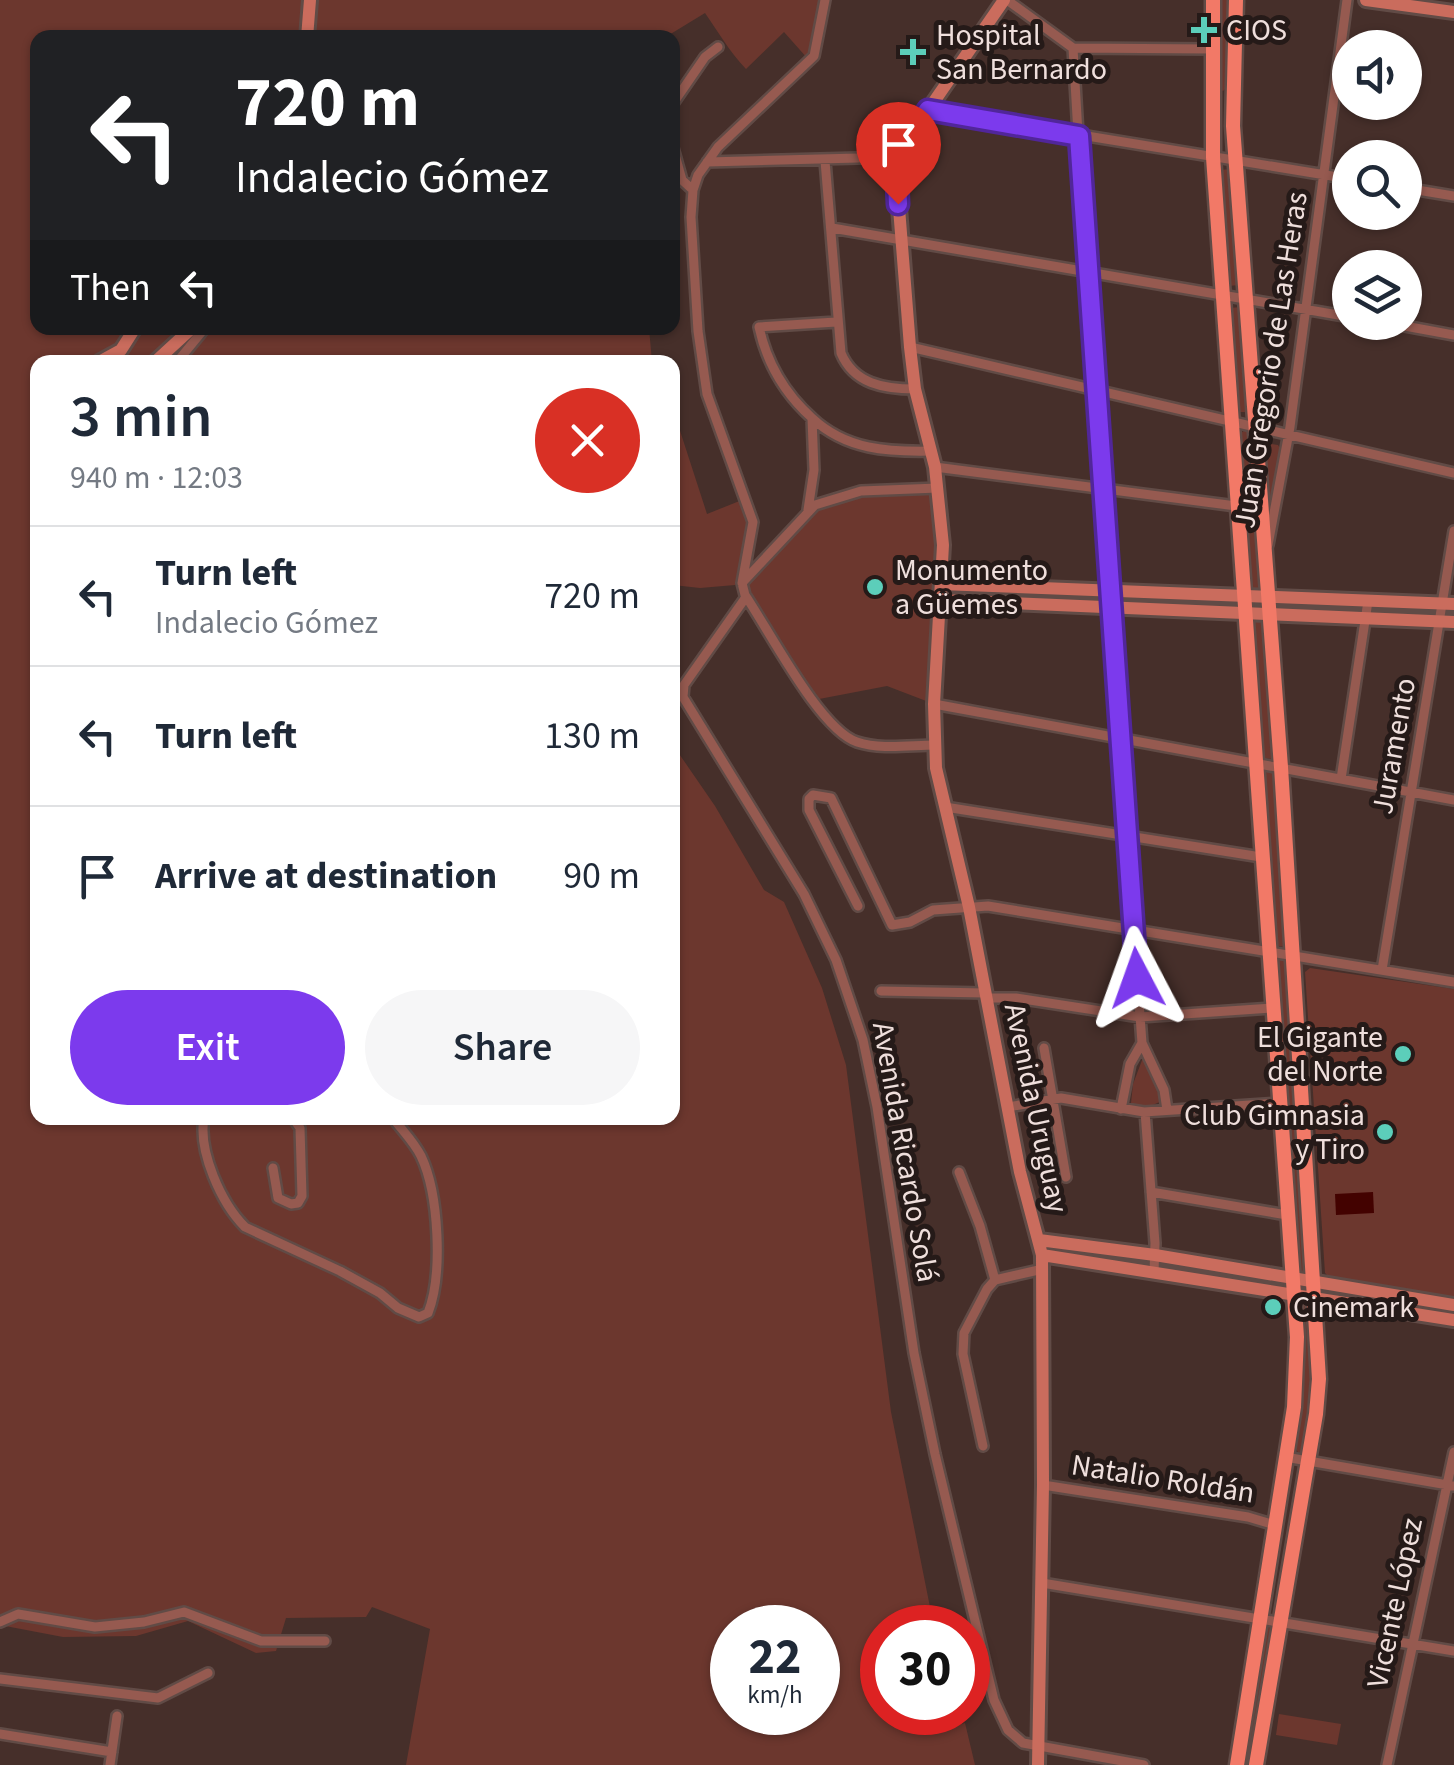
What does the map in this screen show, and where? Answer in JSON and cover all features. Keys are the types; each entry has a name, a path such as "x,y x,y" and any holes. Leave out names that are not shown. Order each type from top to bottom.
{"main road":[{"path":"1213,0 1213,157 1295,1287 1296,1380 1237,1765"},
{"path":"1236,0 1236,162 1281,768 1320,1379 1256,1765"},
{"path":"1212,86 1223,95 1234,87"},
{"path":"1280,1107 1294,1119 1303,1112"},
{"path":"1274,1529 1283,1541 1294,1538"}],"street":[{"path":"308,30 310,0"},
{"path":"825,0 814,56 718,147 693,190 698,318 708,394 752,522 742,583 746,597 823,714 840,733 870,745 935,745"},
{"path":"707,162 896,157 1006,0 1073,48 1212,49"},
{"name":"Juan Gregorio de Las Heras","path":"1265,553 1289,433 1347,0"},
{"path":"1366,0 1454,12"},
{"path":"680,94 705,58 718,47"},
{"path":"1073,48 1142,1044 1164,1090 1166,1110"},
{"path":"928,110 1332,176"},
{"name":"Avenida Uruguay","path":"896,157 915,389 935,467 943,548 934,704 936,768 970,907 1020,1172 1043,1262 1038,1765"},
{"path":"825,161 841,353 852,370 878,386 915,389"},
{"path":"680,173 693,190"},
{"path":"1422,191 1454,196"},
{"path":"832,228 1332,314"},
{"path":"836,322 759,327 783,388 830,433 865,447 932,450"},
{"path":"1422,329 1454,335"},
{"path":"112,355 121,350 131,335"},
{"path":"163,355 184,335"},
{"path":"183,355 199,335"},
{"path":"910,347 1454,473"},
{"path":"808,510 814,470 812,418"},
{"path":"935,467 1236,506"},
{"path":"742,583 808,510 824,500 861,490 938,488"},
{"name":"Juramento","path":"1382,970 1411,792 1447,622 1454,531"},
{"path":"941,584 1448,604"},
{"name":"Avenida Ricardo Solá","path":"746,597 684,685 684,703 784,858 829,942 848,992 873,1083 914,1353 934,1454 994,1700 1011,1735 1040,1748"},
{"path":"940,600 1447,622"},
{"path":"1341,779 1368,602"},
{"path":"934,704 1454,800"},
{"path":"858,906 809,810 810,796 830,798 892,925 910,922 934,910 988,906 1454,982"},
{"path":"945,808 1261,857"},
{"path":"880,991 986,995 1140,1017 1273,1008"},
{"path":"1121,1108 1130,1064 1142,1044"},
{"path":"1044,1048 1066,1177"},
{"path":"1008,1107 1051,1099 1145,1112 1280,1107"},
{"path":"1145,1112 1154,1273"},
{"path":"204,1125 204,1154 244,1227 340,1271 419,1317 428,1313 434,1294 438,1231 422,1158 398,1125"},
{"path":"273,1168 275,1194 285,1202 298,1203 302,1196 298,1125"},
{"path":"959,1172 995,1280"},
{"path":"1151,1192 1287,1215"},
{"path":"1039,1240 1155,1255 1295,1287"},
{"path":"983,1446 962,1340 995,1280 1043,1262 1454,1305"},
{"path":"1315,1290 1454,1320"},
{"name":"Vicente López","path":"1387,1765 1411,1645 1450,1486 1454,1452"},
{"path":"1285,1458 1450,1486"},
{"name":"Natalio Roldán","path":"1043,1485 1248,1517 1274,1529"},
{"path":"1042,1583 1454,1651"},
{"path":"0,1622 18,1614 96,1627 144,1622 184,1612 261,1640 325,1641"},
{"path":"0,1679 158,1698 208,1672"},
{"path":"110,1765 117,1716"},
{"path":"0,1734 112,1752"},
{"path":"1040,1748 1144,1765"}],"shaded area":[{"path":"0,0 823,0 820,27 808,59 784,32 746,69 705,13 677,30 30,30 30,335 650,335 651,355 30,355 30,1125 680,1125 680,755 764,890 784,902 822,988 846,1065 891,1412 930,1605 860,1605 860,1735 968,1735 975,1765 406,1765 430,1629 372,1607 366,1617 286,1618 276,1651 256,1653 188,1621 136,1636 63,1637 0,1625"},
{"path":"1218,0 1228,0 1229,85 1223,91 1218,88"},
{"path":"1232,169 1240,285 1228,286 1219,170"},
{"path":"1242,307 1248,412 1235,412 1229,308"},
{"path":"1245,430 1251,435 1260,590 1250,590 1238,435"},
{"path":"680,431 707,514 742,500 749,523 735,585 680,586"},
{"path":"1266,443 1278,445 1281,450 1272,505 1268,502"},
{"name":"Monumento a Güemes","path":"938,488 943,548 934,704 887,686 814,700 745,587 748,580 808,510 837,496"},
{"path":"1251,623 1266,623 1275,755 1272,759 1262,758"},
{"path":"1261,772 1276,774 1287,945 1284,947 1274,945"},
{"path":"1276,960 1286,961 1296,1114 1292,1115 1285,1111"},
{"name":"Club Gimnasia y Tiro","path":"1310,968 1454,989 1454,1299 1331,1279 1325,1273 1305,972"},
{"path":"1144,1055 1162,1091 1162,1101 1148,1107 1131,1103 1133,1084"},
{"path":"1298,1119 1308,1277 1300,1273 1297,1226 1292,1220 1287,1121"},
{"path":"1373,1192 1374,1213 1336,1215 1335,1194"},
{"path":"1302,1301 1310,1303 1312,1359 1307,1432 1304,1451 1299,1455 1295,1446"},
{"path":"1265,1628 1273,1629 1254,1765 1241,1765"},
{"path":"1279,1714 1341,1724 1337,1745 1276,1735"}],"place":[{"name":"CIOS","path":"1204,30"},
{"name":"Hospital San Bernardo","path":"913,52"},
{"name":"Monumento a Güemes","path":"875,587"},
{"name":"El Gigante del Norte","path":"1403,1054"},
{"name":"Club Gimnasia y Tiro","path":"1385,1132"},
{"name":"Cinemark","path":"1273,1307"}],"route":[{"path":"898,204 896,157 928,110 1079,136 1137,978"}]}
